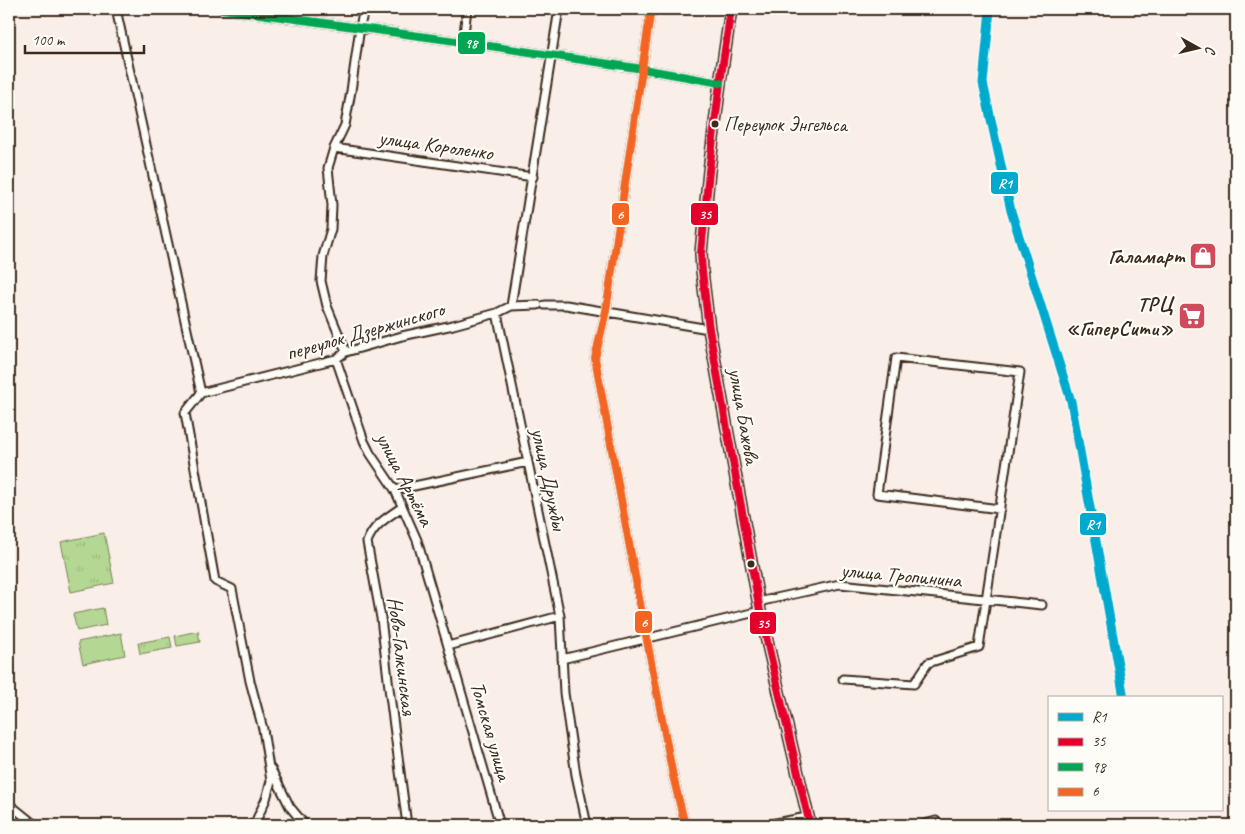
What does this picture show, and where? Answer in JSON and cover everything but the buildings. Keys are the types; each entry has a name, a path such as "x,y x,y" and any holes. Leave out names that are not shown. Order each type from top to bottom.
{"main road":[{"name":"улица Бажова","path":"731,9 720,83 701,252 702,271 709,329 759,607 808,821"}],"street":[{"path":"116,9 201,393 185,413 215,581 232,589 250,681 263,730 271,781 266,799 255,823 250,825"},
{"path":"222,9 463,42 643,69 720,83"},
{"path":"346,352 326,306 321,281 323,256 331,229 332,205 328,168 344,125 364,9"},
{"path":"463,42 467,9"},
{"path":"511,306 559,9"},
{"path":"652,9 606,311 595,358 646,638 673,776 685,825"},
{"name":"улица Короленко","path":"334,148 533,177"},
{"name":"переулок Дзержинского","path":"201,393 336,359 346,352 402,336 454,325 497,313 511,306 566,305 709,329"},
{"name":"улица Дружбы","path":"497,313 560,616 564,693 576,775 587,825"},
{"path":"843,679 914,684 928,663 979,647 1000,509 1020,372 896,358 876,494 1000,509"},
{"name":"улица Артёма","path":"336,359 364,441 395,490 417,540 448,646"},
{"path":"395,490 528,462"},
{"name":"Ново-Галкинская","path":"402,507 375,527 368,542 381,618 407,825"},
{"name":"улица Тропинина","path":"562,656 646,638 840,584 1042,606"},
{"path":"448,646 560,616"},
{"name":"Томская улица","path":"448,646 500,825"},
{"path":"268,762 290,807 305,825"},
{"path":"9,804 34,824 42,825"},
{"path":"766,825 808,821"},
{"path":"921,825 936,821"}],"green space":[{"path":"104,533 114,583 71,592 61,542"},
{"path":"103,608 106,625 77,631 73,614"},
{"path":"198,631 200,642 177,646 175,636"},
{"path":"121,633 125,655 83,664 78,642"},
{"path":"170,637 172,648 140,654 138,643"}],"transit line":[{"name":"98","path":"222,9 463,42 643,69 720,83"},
{"name":"6","path":"651,9 606,311 595,358 673,776 685,825"},
{"name":"35","path":"731,9 709,171 701,253 702,271 709,329 760,611 810,825"},
{"name":"R1","path":"990,9 983,83 1011,211 1071,401 1124,696"}],"place":[{"name":"Переулок Энгельса","path":"715,124"},
{"name":"Галамарт","path":"1203,256"},
{"name":"ТРЦ «ГиперСити»","path":"1192,316"}]}
